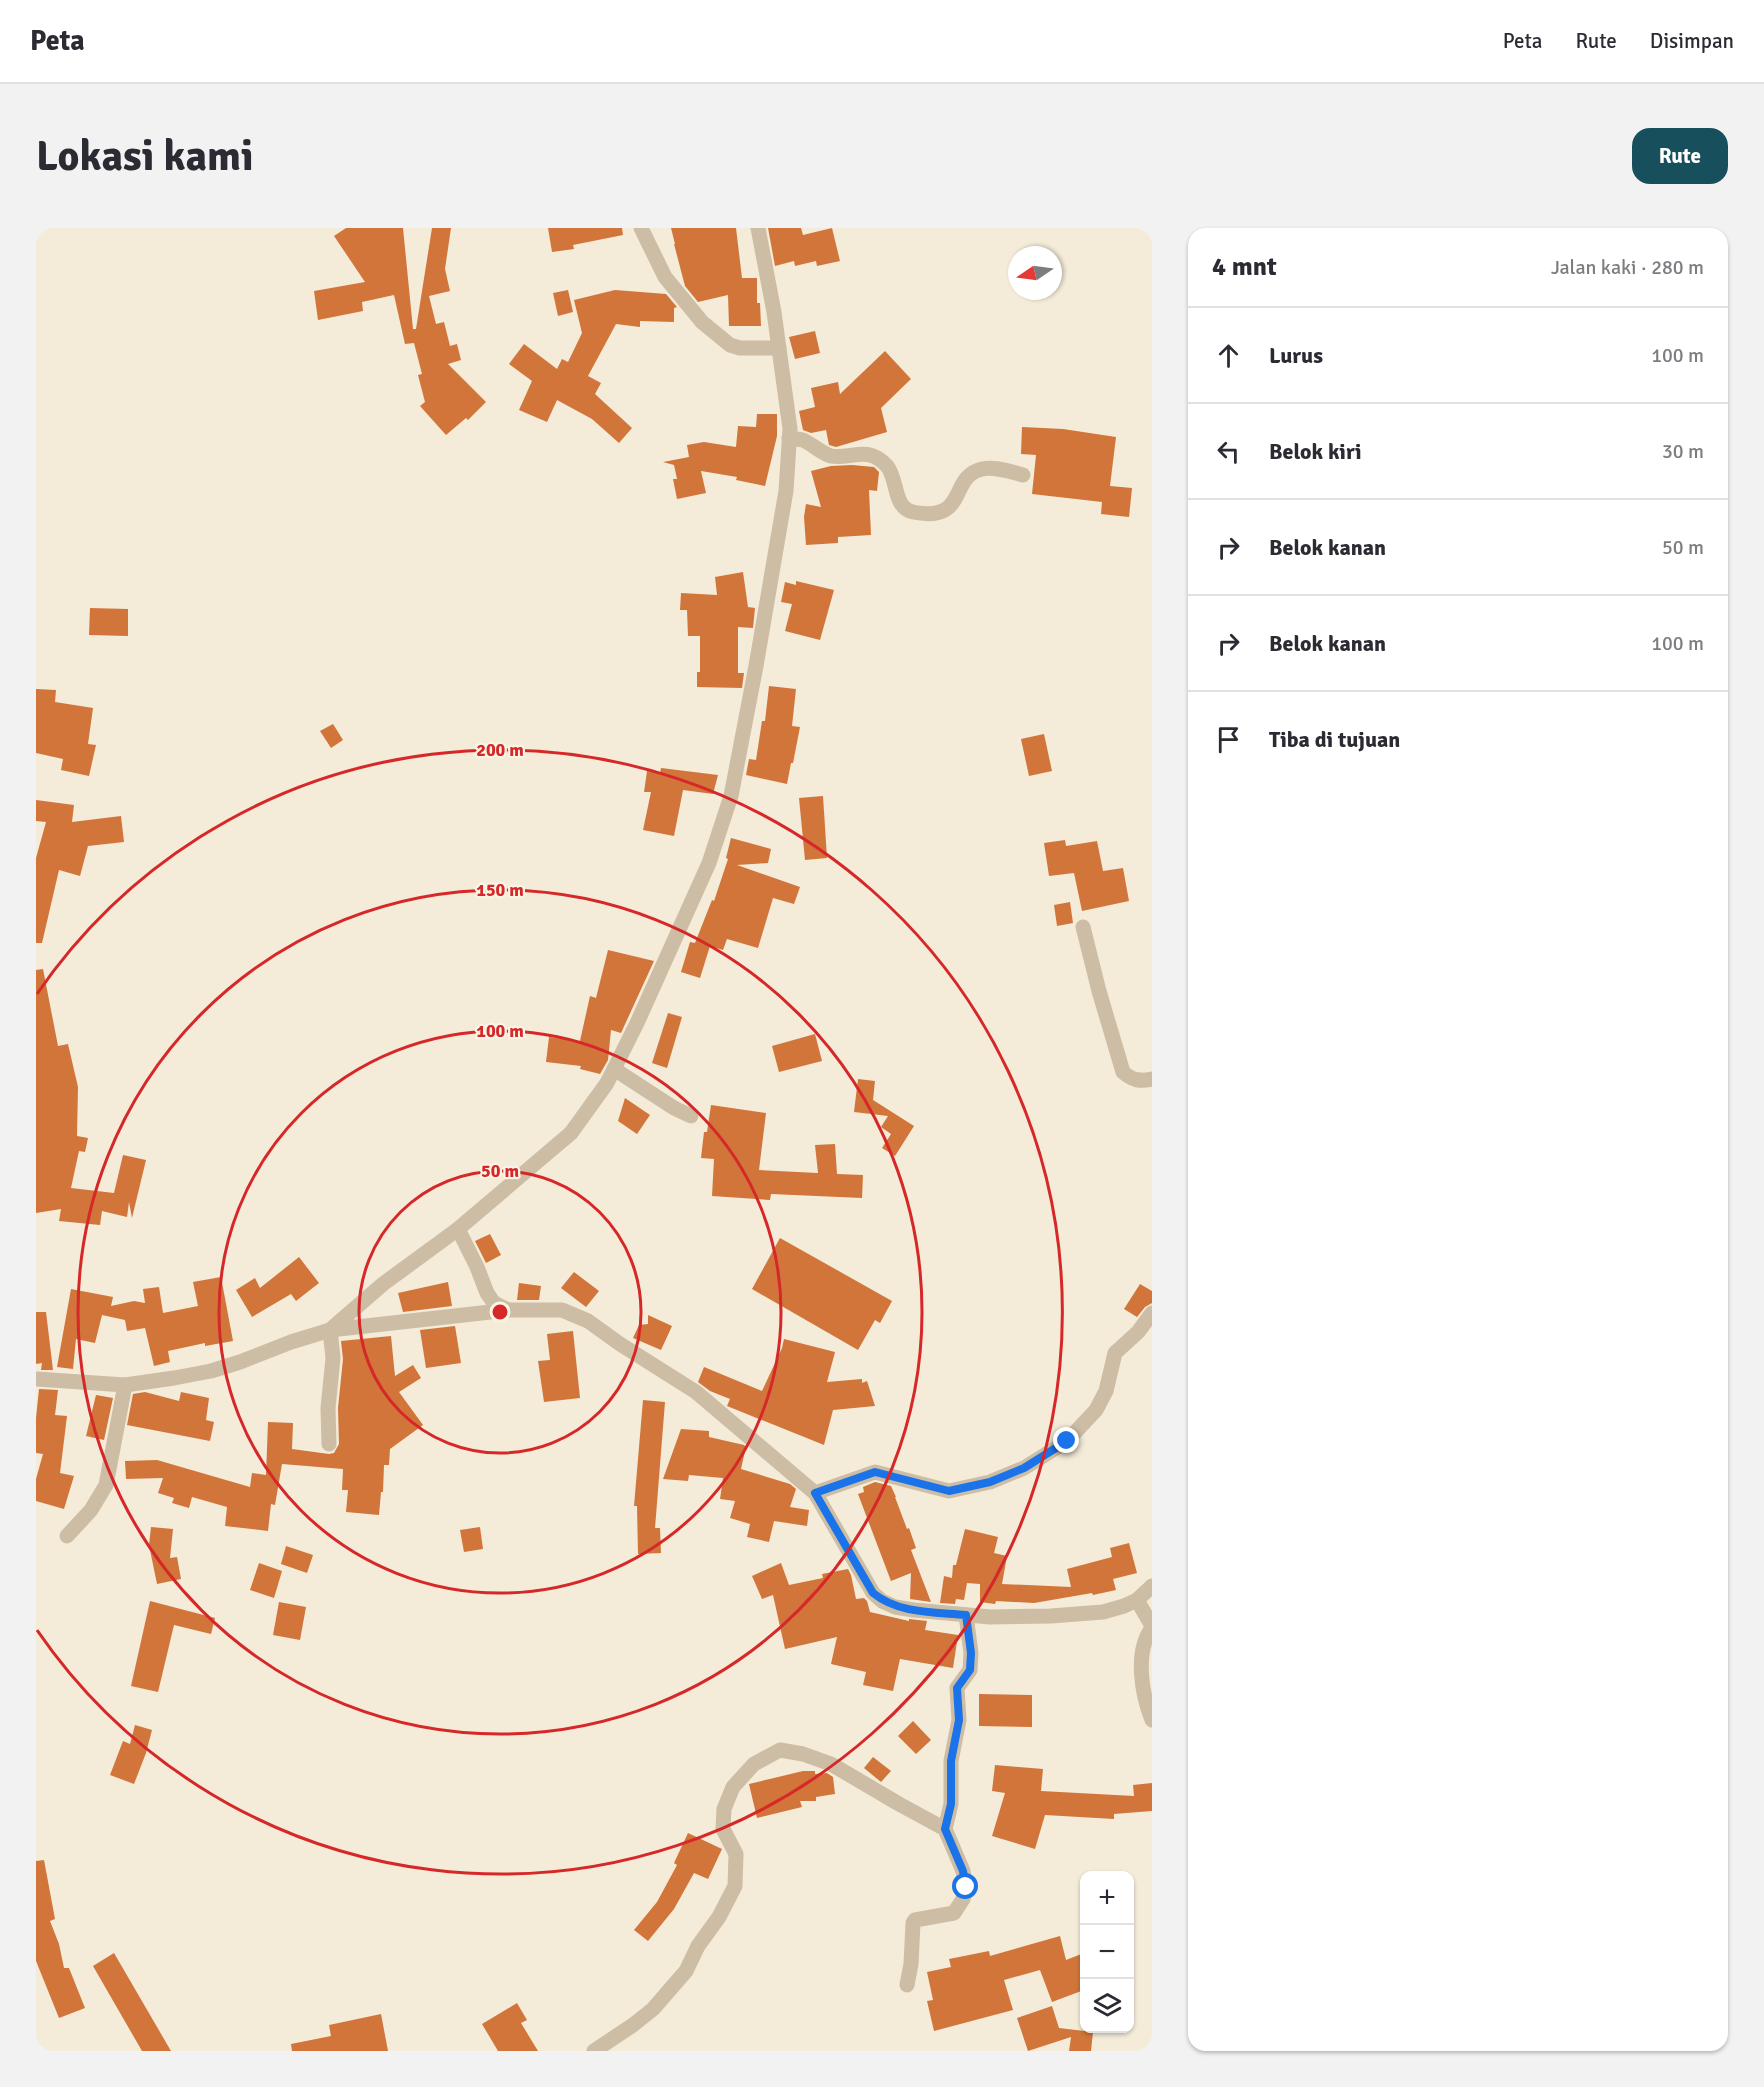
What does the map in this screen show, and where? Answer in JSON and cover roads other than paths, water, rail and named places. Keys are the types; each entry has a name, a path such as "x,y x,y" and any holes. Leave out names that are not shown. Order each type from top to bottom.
{"street":[{"path":"641,228 665,277 702,322 730,345 740,348 779,348"},
{"path":"330,1330 383,1284 458,1229 571,1132 607,1083 709,863 731,796 786,491 790,429 759,228"},
{"path":"789,438 803,441 830,456 857,453 873,456 887,467 901,504 910,511 939,512 950,508 971,473 985,468 1023,475"},
{"path":"1083,927 1123,1072 1131,1079 1143,1081 1152,1079"},
{"path":"614,1069 674,1108 691,1116"},
{"path":"458,1229 490,1298 501,1308 508,1310"},
{"path":"36,1379 125,1385 211,1371 330,1330 508,1310 562,1310 588,1321 696,1392 815,1493 873,1593 882,1601 895,1607 966,1615 1074,1616 1103,1612 1137,1600 1152,1586"},
{"path":"815,1493 875,1472 949,1491 990,1482 1024,1468 1067,1441 1096,1410 1107,1391 1115,1353 1138,1332 1152,1313"},
{"path":"329,1444 328,1408 333,1358 330,1330"},
{"path":"67,1536 91,1510 106,1485 125,1385"},
{"path":"1137,1600 1152,1627 1144,1649 1142,1680 1152,1720"},
{"path":"907,1985 911,1964 913,1923 915,1920 954,1913 966,1887 963,1871 945,1829 951,1804 951,1761 959,1720 957,1688 970,1670 971,1653 966,1615"},
{"path":"594,2051 653,2009 686,1971 698,1946 719,1917 735,1886 736,1854 723,1829 724,1809 733,1787 754,1764 780,1750 803,1754 831,1764 945,1829"}]}
